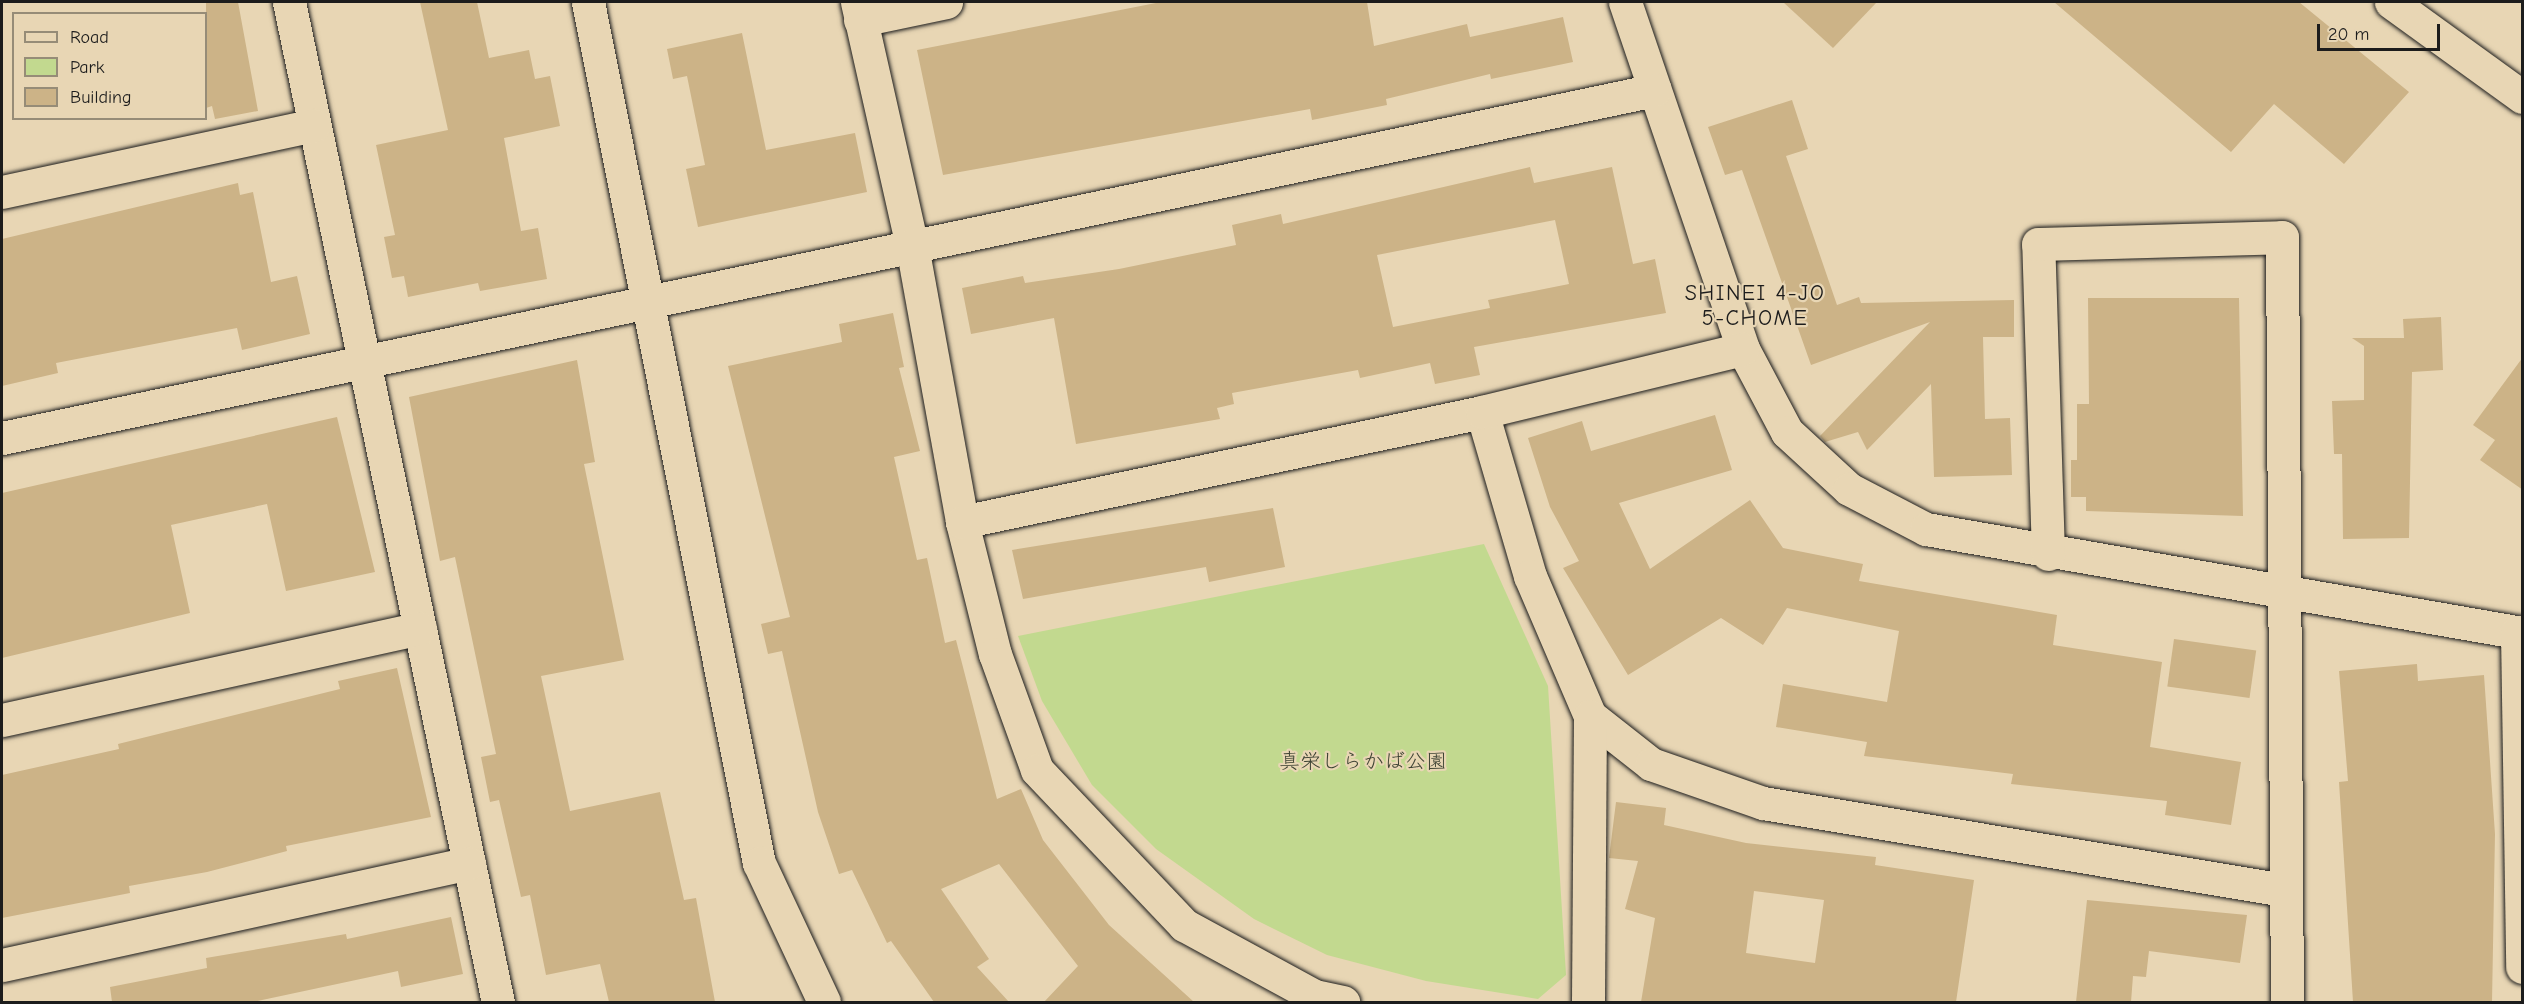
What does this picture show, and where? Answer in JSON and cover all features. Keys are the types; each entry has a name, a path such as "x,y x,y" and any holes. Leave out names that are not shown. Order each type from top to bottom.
{"street":[{"path":"289,2 498,1002"},
{"path":"588,2 759,863 824,1002"},
{"path":"946,2 858,10 912,246 962,522 995,654 1037,770 1184,926 1314,996 1343,1002"},
{"path":"1625,2 1743,349 1787,432 1849,489 1926,529 2048,554 2520,632 2523,967"},
{"path":"2391,2 2523,97"},
{"path":"2,438 363,358 912,246 1655,90"},
{"path":"2,192 314,125"},
{"path":"2048,554 2038,244 2282,237 2286,593 2284,890 2287,1002"},
{"path":"962,522 1482,412 1743,349"},
{"path":"1482,412 1530,576 1590,716 1588,1002"},
{"path":"2,720 420,628"},
{"path":"1590,716 1651,764 1763,803 2284,890"},
{"path":"2,965 469,863"}],"green space":[{"name":"真栄しらかば公園","path":"1484,544 1548,686 1566,975 1538,999 1426,981 1327,955 1254,919 1156,849 1092,785 1042,701 1018,636"}],"building":[{"path":"206,2 238,2 258,111 215,119 212,106 207,108"},
{"path":"420,2 477,2 489,58 529,50 535,79 550,76 560,126 504,138 521,231 538,228 547,279 480,291 478,283 408,297 404,276 392,278 384,237 395,235 376,145 448,130"},
{"path":"1161,2 1367,2 1374,46 1467,24 1470,37 1563,17 1573,62 1491,79 1490,74 1386,99 1387,105 1312,120 1310,109 943,175 917,50"},
{"path":"1783,2 1877,2 1833,48"},
{"path":"2054,2 2299,2 2409,92 2344,164 2274,104 2231,152"},
{"path":"742,33 766,150 855,133 867,192 698,227 686,169 705,165 687,76 673,79 667,49"},
{"path":"1792,100 1808,149 1786,156 1837,305 1859,297 1861,303 2014,300 2014,337 1983,337 1985,419 2010,418 2012,475 1934,477 1931,384 1867,450 1858,432 1825,442 1820,436 1930,322 1811,365 1742,170 1725,175 1708,127"},
{"path":"1530,167 1534,183 1612,167 1633,264 1655,259 1666,313 1474,347 1480,375 1435,384 1430,363 1360,378 1358,370 1232,393 1234,404 1217,408 1220,419 1076,444 1054,318 971,334 962,288 1023,276 1025,283 1119,269 1236,245 1232,225 1281,214 1283,224","holes":["1555,220 1569,284 1488,300 1490,308 1393,327 1377,255"]},
{"path":"238,183 240,195 253,192 271,282 297,276 310,334 242,350 237,328 56,363 58,373 2,386 2,239"},
{"path":"2088,298 2239,298 2243,516 2086,511 2086,497 2071,497 2071,460 2077,460 2077,404 2089,404"},
{"path":"893,313 904,367 899,368 920,451 894,457 917,560 927,558 945,643 956,640 997,799 1021,789 1043,840 1109,925 1194,1002 1044,1002 1078,966 999,864 941,889 989,959 977,967 1009,1002 934,1002 891,941 887,943 852,870 839,874 818,812 782,651 768,654 761,624 790,617 728,366 842,342 839,324"},
{"path":"2441,317 2443,370 2412,372 2409,538 2343,539 2342,454 2334,454 2332,401 2364,400 2364,346 2352,338 2404,338 2403,319"},
{"path":"2523,357 2523,490 2480,460 2495,440 2473,425"},
{"path":"577,360 595,462 584,464 624,660 541,676 570,811 660,792 684,900 696,898 715,1002 609,1002 600,964 546,975 530,895 521,897 499,800 490,802 481,757 496,754 455,557 440,561 409,397"},
{"path":"1715,415 1732,470 1619,503 1650,569 1750,500 1783,548 1863,564 1859,581 2057,615 2053,645 2162,662 2150,747 2241,762 2231,825 2165,815 2167,801 2011,784 2013,774 1864,756 1867,742 1776,727 1783,684 1887,702 1899,631 1787,608 1763,645 1721,618 1628,675 1563,568 1579,561 1550,507 1528,438 1582,421 1591,451"},
{"path":"337,417 375,572 286,591 267,504 171,525 190,613 2,658 2,493"},
{"path":"1273,508 1285,567 1209,582 1206,567 1023,599 1012,550"},
{"path":"2174,639 2256,651 2250,698 2167,687"},
{"path":"2417,664 2418,681 2484,675 2495,834 2492,1002 2353,1002 2339,782 2348,781 2339,671"},
{"path":"397,668 431,817 286,846 287,851 207,872 129,886 130,893 2,918 2,775 119,749 118,744 340,689 338,681"},
{"path":"1616,802 1666,808 1664,825 1746,843 1876,857 1875,865 1974,880 1956,1002 1641,1002 1655,918 1625,909 1638,861 1609,858","holes":["1754,891 1824,900 1815,963 1746,953"]},
{"path":"2087,900 2247,915 2240,963 2149,951 2146,977 2133,976 2131,1002 2076,1002"},
{"path":"451,917 463,974 401,987 398,971 253,1002 112,1002 110,987 207,968 206,958 346,934 347,939"}],"district":[{"name":"SHINEI 4-JO 5-CHOME","path":"1755,306"}]}
